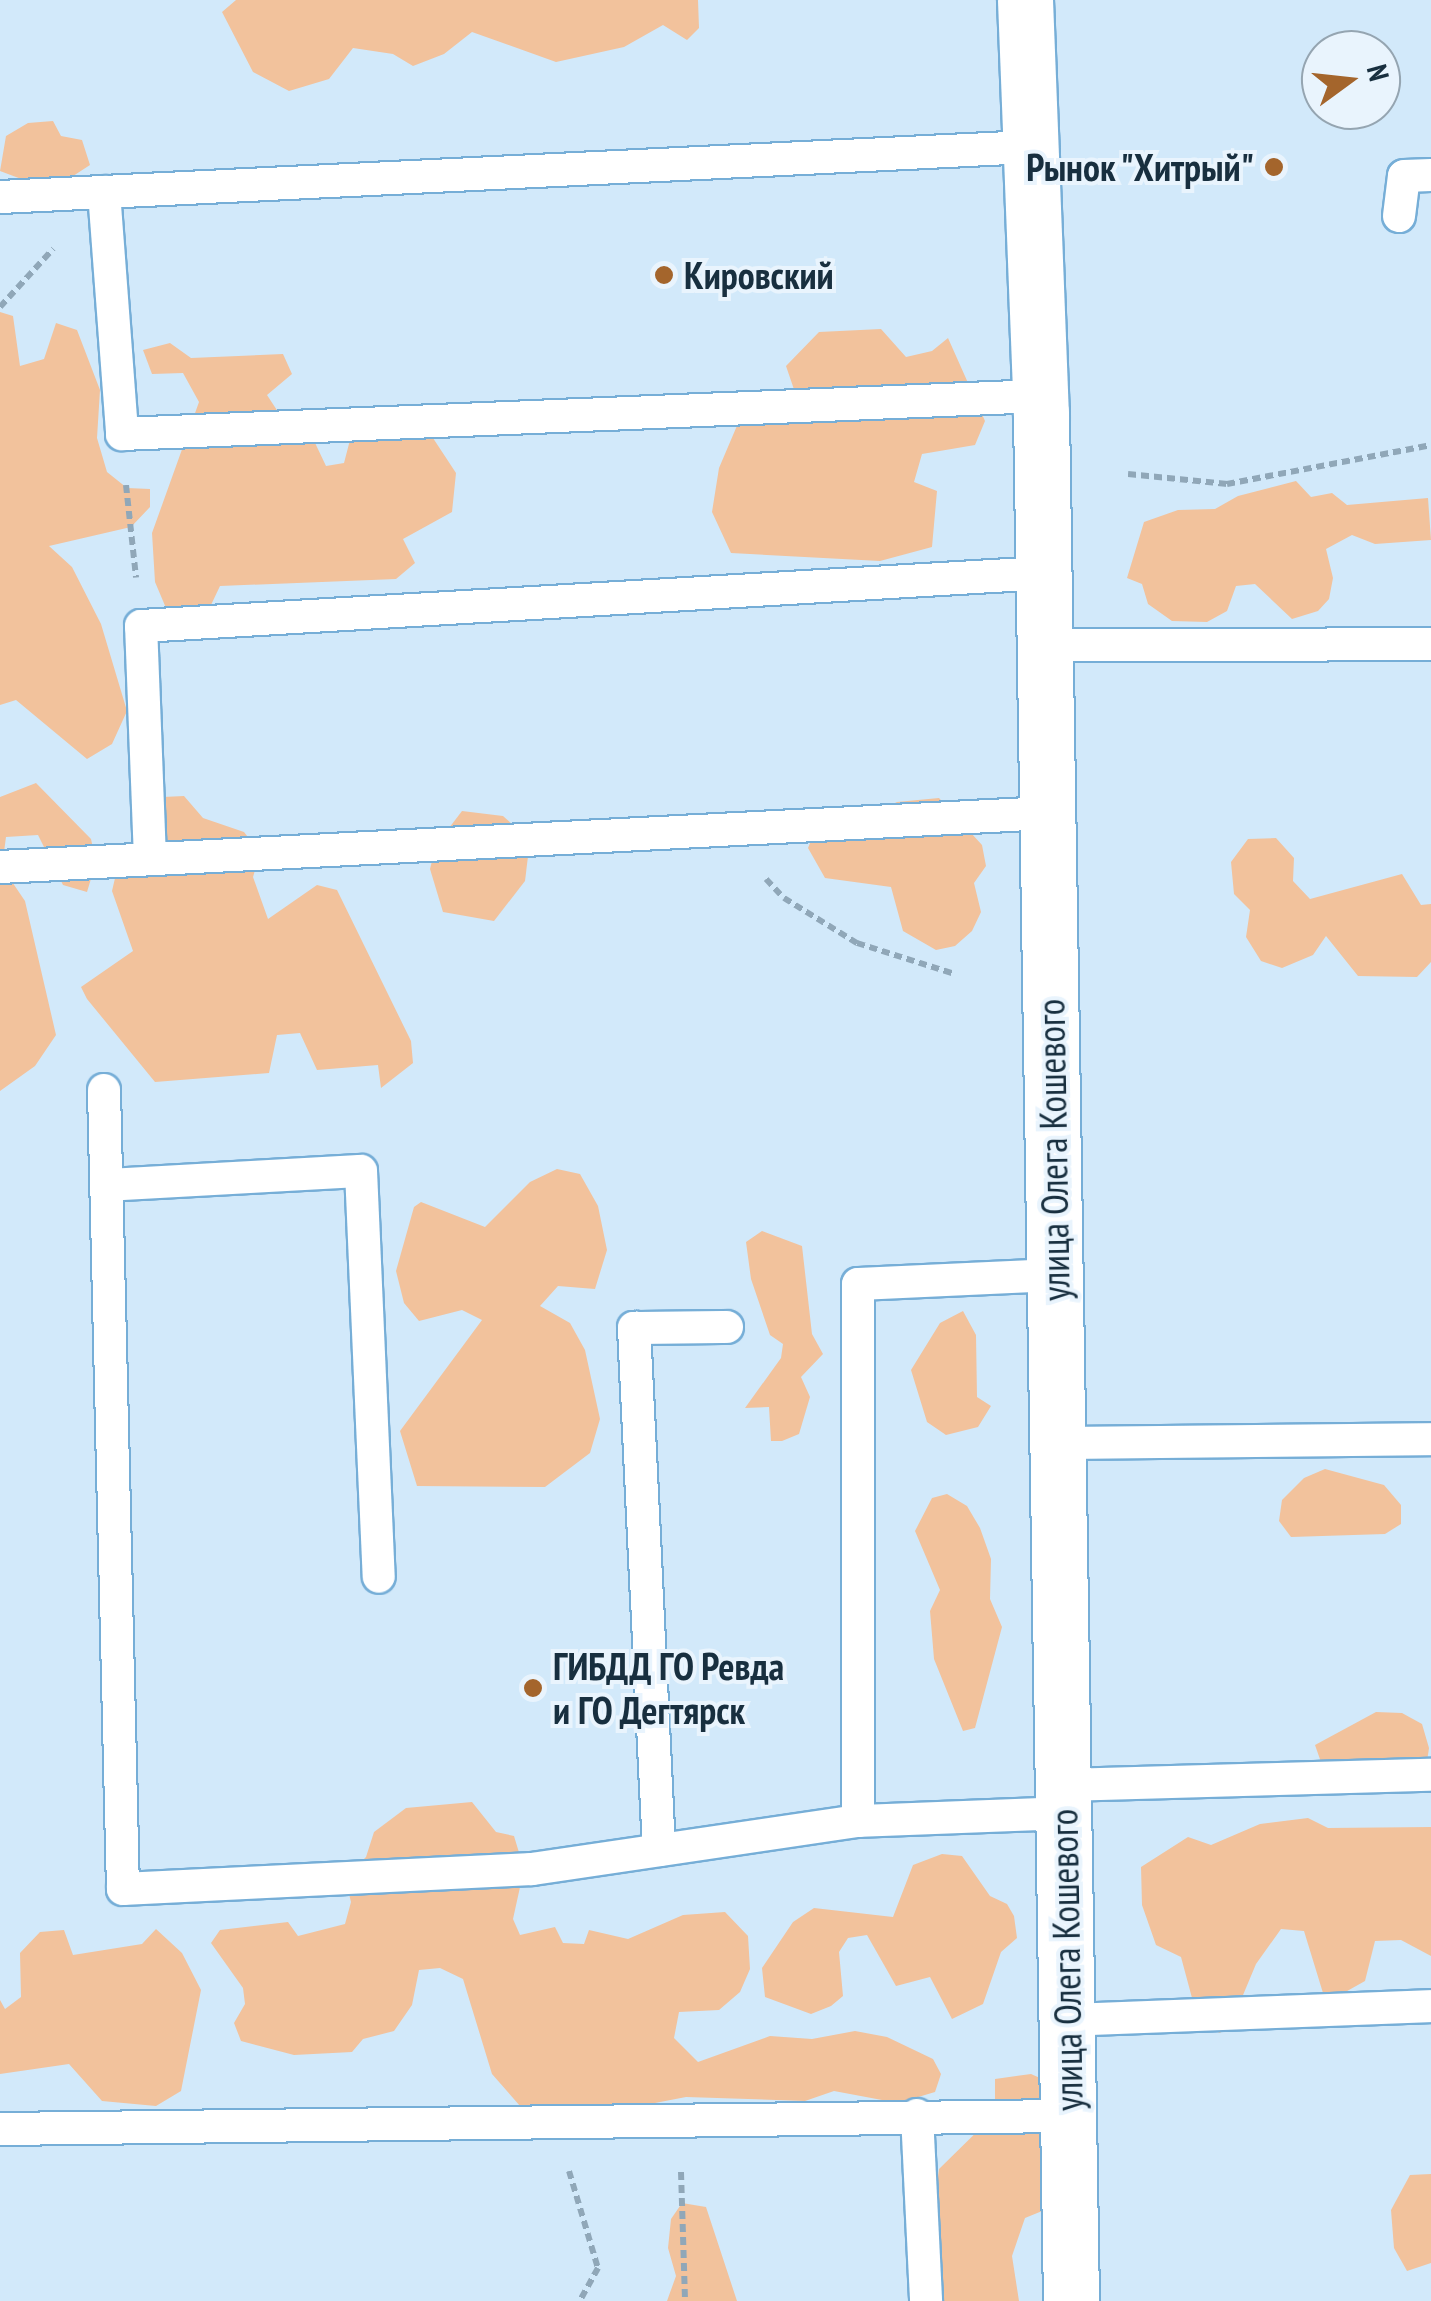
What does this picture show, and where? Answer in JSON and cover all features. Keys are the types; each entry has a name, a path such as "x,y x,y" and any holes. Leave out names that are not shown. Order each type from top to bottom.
{"street":[{"name":"улица Олега Кошевого","path":"1025,0 1045,645 1071,2301"}],"lane":[{"path":"0,197 1031,147"},
{"path":"1400,216 1404,176 1431,175"},
{"path":"104,192 122,434 1040,396"},
{"path":"150,859 141,626 1043,572"},
{"path":"1045,645 1431,644"},
{"path":"0,867 1047,814"},
{"path":"104,1090 122,1889 532,1869 858,1820 1064,1799 1431,1775"},
{"path":"107,1185 360,1170 380,1578"},
{"path":"858,1820 858,1284 1055,1275"},
{"path":"659,1850 634,1328 727,1327"},
{"path":"1057,1443 1431,1439"},
{"path":"1067,2020 1431,2006"},
{"path":"0,2129 917,2114 1068,2116"},
{"path":"917,2114 926,2301"}],"path":[{"path":"122,434 141,626"},
{"path":"1128,474 1227,484 1431,445"},
{"path":"720,831 784,898 857,943 955,974"},
{"path":"680,2118 684,2301"},
{"path":"553,2120 598,2268 580,2301"}],"shaded area":[{"path":"236,0 698,0 699,28 687,40 663,25 624,47 556,62 472,32 444,54 413,66 393,54 353,48 329,79 289,91 253,72 222,12"},
{"path":"53,121 61,136 82,140 90,165 70,178 24,180 0,171 6,136 28,123"},
{"path":"0,312 13,316 20,366 44,359 56,323 77,330 100,390 97,438 107,472 127,488 150,489 150,507 131,527 49,546 72,567 101,624 127,711 112,744 87,759 16,700 0,705"},
{"path":"881,329 906,357 932,351 948,338 985,421 975,445 922,454 914,482 937,491 932,547 880,561 731,553 712,512 719,468 739,421 800,407 786,366 819,332"},
{"path":"170,343 191,358 283,354 292,374 267,395 288,427 307,426 326,466 344,463 350,440 431,435 456,473 452,512 403,539 415,563 396,579 220,586 211,605 187,624 166,608 155,582 152,533 199,402 183,373 152,374 143,350"},
{"path":"1296,481 1311,497 1332,493 1347,505 1428,498 1431,540 1375,544 1352,535 1326,549 1333,578 1329,599 1318,611 1292,619 1255,584 1236,586 1227,611 1207,622 1172,621 1148,604 1142,584 1127,578 1144,522 1178,510 1215,509 1238,496"},
{"path":"36,783 91,839 96,862 87,892 63,885 38,835 6,837 2,867 25,901 56,1035 35,1066 0,1091 0,797"},
{"path":"184,796 203,818 244,832 260,853 253,877 268,919 317,885 337,890 411,1041 413,1063 381,1088 378,1065 317,1070 300,1033 277,1035 269,1073 155,1082 87,999 81,987 133,951 112,891 119,861 149,828 163,797"},
{"path":"939,798 982,845 986,866 974,883 981,912 972,931 955,946 936,950 903,931 891,887 825,878 808,848 817,826 852,824 897,802"},
{"path":"462,811 503,816 530,840 525,881 494,921 443,912 430,869 436,845"},
{"path":"1276,838 1294,858 1293,881 1310,899 1402,874 1421,905 1431,904 1431,962 1417,977 1358,976 1326,936 1313,955 1282,968 1261,961 1246,937 1250,910 1234,894 1231,862 1248,839"},
{"path":"557,1169 580,1174 598,1206 607,1250 595,1289 558,1286 540,1306 570,1323 585,1350 600,1419 590,1453 545,1487 417,1486 400,1431 482,1320 462,1310 419,1321 404,1303 396,1271 414,1207 421,1202 485,1227 530,1182"},
{"path":"762,1231 802,1246 812,1334 823,1354 801,1377 810,1397 799,1434 782,1441 771,1441 769,1407 745,1408 781,1358 783,1344 770,1335 751,1279 746,1242"},
{"path":"963,1311 976,1335 977,1397 991,1406 978,1427 946,1435 927,1422 911,1370 940,1323"},
{"path":"1325,1469 1384,1485 1401,1505 1401,1524 1385,1534 1291,1537 1279,1521 1282,1500 1304,1478"},
{"path":"947,1494 967,1506 980,1528 991,1559 990,1599 1002,1627 975,1728 963,1731 934,1659 930,1611 940,1590 915,1531 932,1498"},
{"path":"1376,1712 1402,1713 1422,1724 1429,1748 1425,1775 1322,1765 1315,1745"},
{"path":"472,1802 496,1832 514,1836 524,1869 513,1919 520,1935 555,1927 563,1943 584,1944 589,1930 628,1939 683,1915 725,1912 748,1936 750,1969 740,1992 719,2010 679,2012 674,2038 698,2062 770,2036 812,2039 855,2031 887,2037 933,2059 941,2074 935,2092 898,2103 834,2091 805,2101 686,2097 629,2108 520,2106 492,2074 463,1979 440,1968 419,1970 412,2005 394,2031 363,2039 352,2052 294,2055 241,2041 234,2023 245,2004 243,1988 211,1943 220,1930 288,1922 298,1936 345,1924 351,1902 345,1878 366,1857 374,1832 406,1808"},
{"path":"1308,1818 1328,1828 1431,1827 1431,1956 1401,1940 1375,1941 1365,1981 1340,1995 1323,1993 1304,1931 1281,1929 1256,1964 1233,2019 1220,2033 1199,2024 1181,1957 1156,1945 1142,1905 1141,1867 1188,1837 1211,1845 1260,1824"},
{"path":"942,1854 962,1856 990,1896 1007,1904 1014,1916 1017,1938 1001,1952 983,2004 952,2019 930,1977 896,1986 867,1935 848,1938 839,1952 843,1996 831,2006 811,2014 765,1997 762,1968 793,1922 814,1908 893,1917 913,1865"},
{"path":"156,1929 182,1953 201,1990 181,2091 156,2106 102,2101 69,2064 0,2074 0,2000 5,2009 21,1997 20,1953 40,1932 64,1930 73,1955 142,1944"},
{"path":"1031,2074 1049,2082 1052,2207 1025,2218 1012,2256 1019,2301 944,2301 934,2206 939,2169 995,2114 995,2079"},
{"path":"1431,2174 1431,2263 1407,2271 1394,2248 1391,2210 1410,2175"},
{"path":"682,2203 706,2207 737,2301 667,2301 676,2276 668,2248 671,2219"}],"place":[{"name":"Рынок \"Хитрый\"","path":"1274,167"},
{"name":"Кировский","path":"664,275"},
{"name":"ГИБДД ГО Ревда и ГО Дегтярск","path":"533,1688"}]}
